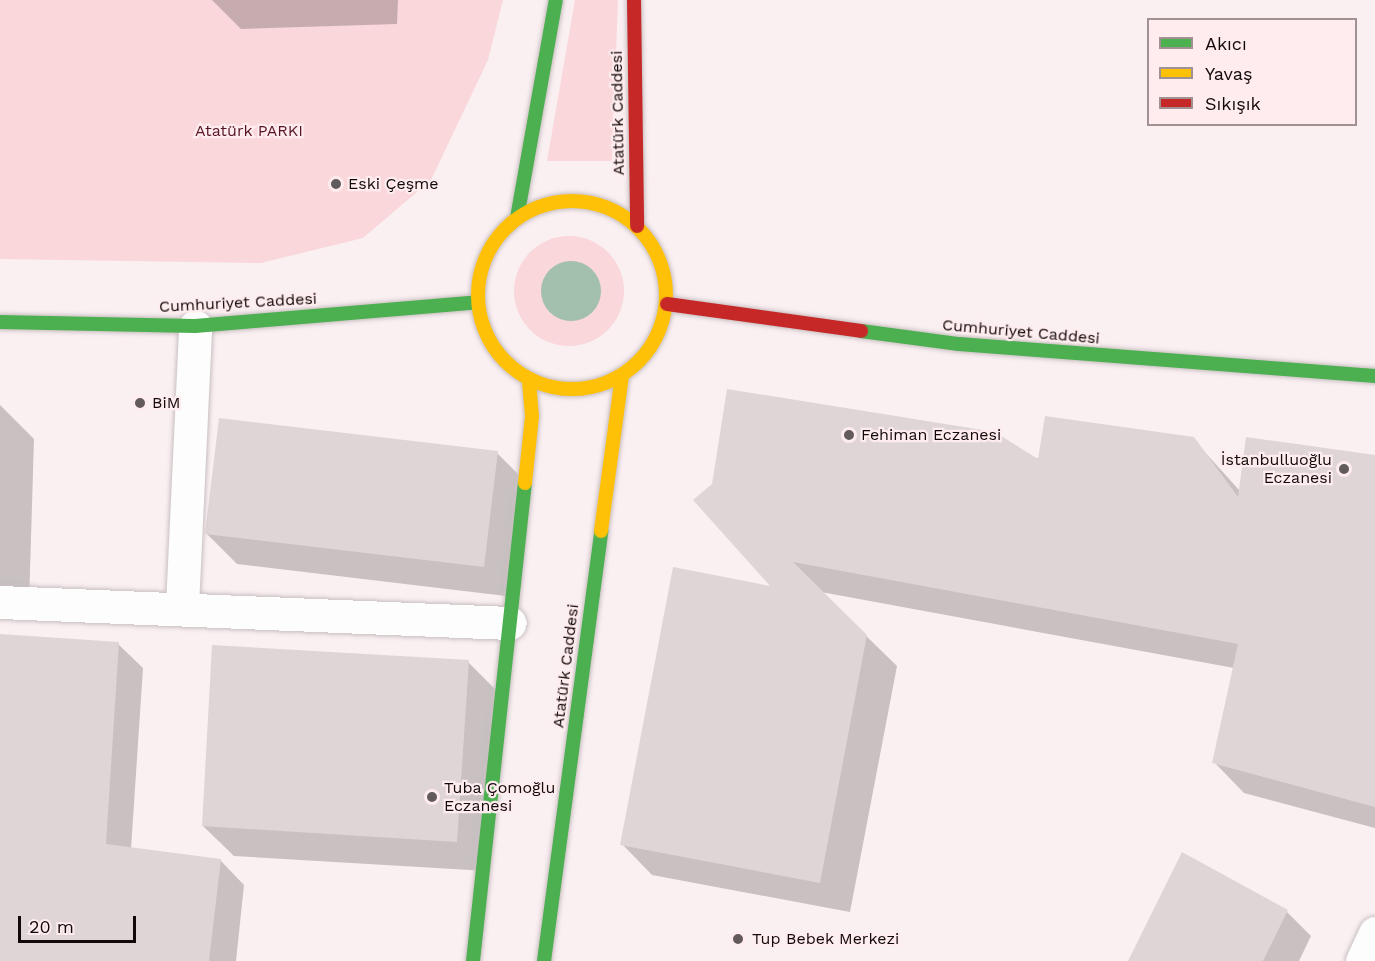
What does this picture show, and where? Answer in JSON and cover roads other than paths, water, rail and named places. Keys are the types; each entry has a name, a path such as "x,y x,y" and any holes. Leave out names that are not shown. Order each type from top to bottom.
{"main road":[{"path":"517,218 556,0"},
{"name":"Atatürk Caddesi","path":"634,0 637,226"},
{"path":"578,200 610,208 637,226 655,249 665,276 667,304 649,349 622,375 576,389 530,379 504,360 486,333 478,302 485,260 495,241 517,218 546,204 578,200"},
{"name":"Cumhuriyet Caddesi","path":"0,322 195,326 478,302"},
{"name":"Cumhuriyet Caddesi","path":"667,304 959,344 1375,376"},
{"name":"Atatürk Caddesi","path":"544,961 622,375"},
{"path":"473,961 532,416 530,379"}],"street":[{"path":"182,606 195,326"},
{"path":"0,602 182,606 510,623"},
{"path":"1362,961 1375,933"}],"place":[{"name":"Eski Çeşme","path":"336,184"},
{"name":"BiM","path":"140,403"},
{"name":"Fehiman Eczanesi","path":"849,435"},
{"name":"İstanbulluoğlu Eczanesi","path":"1344,469"},
{"name":"Tuba Çomoğlu Eczanesi","path":"432,797"},
{"name":"Tup Bebek Merkezi","path":"738,939"}],"park label":[{"name":"Atatürk PARKI","path":"249,131"}]}
